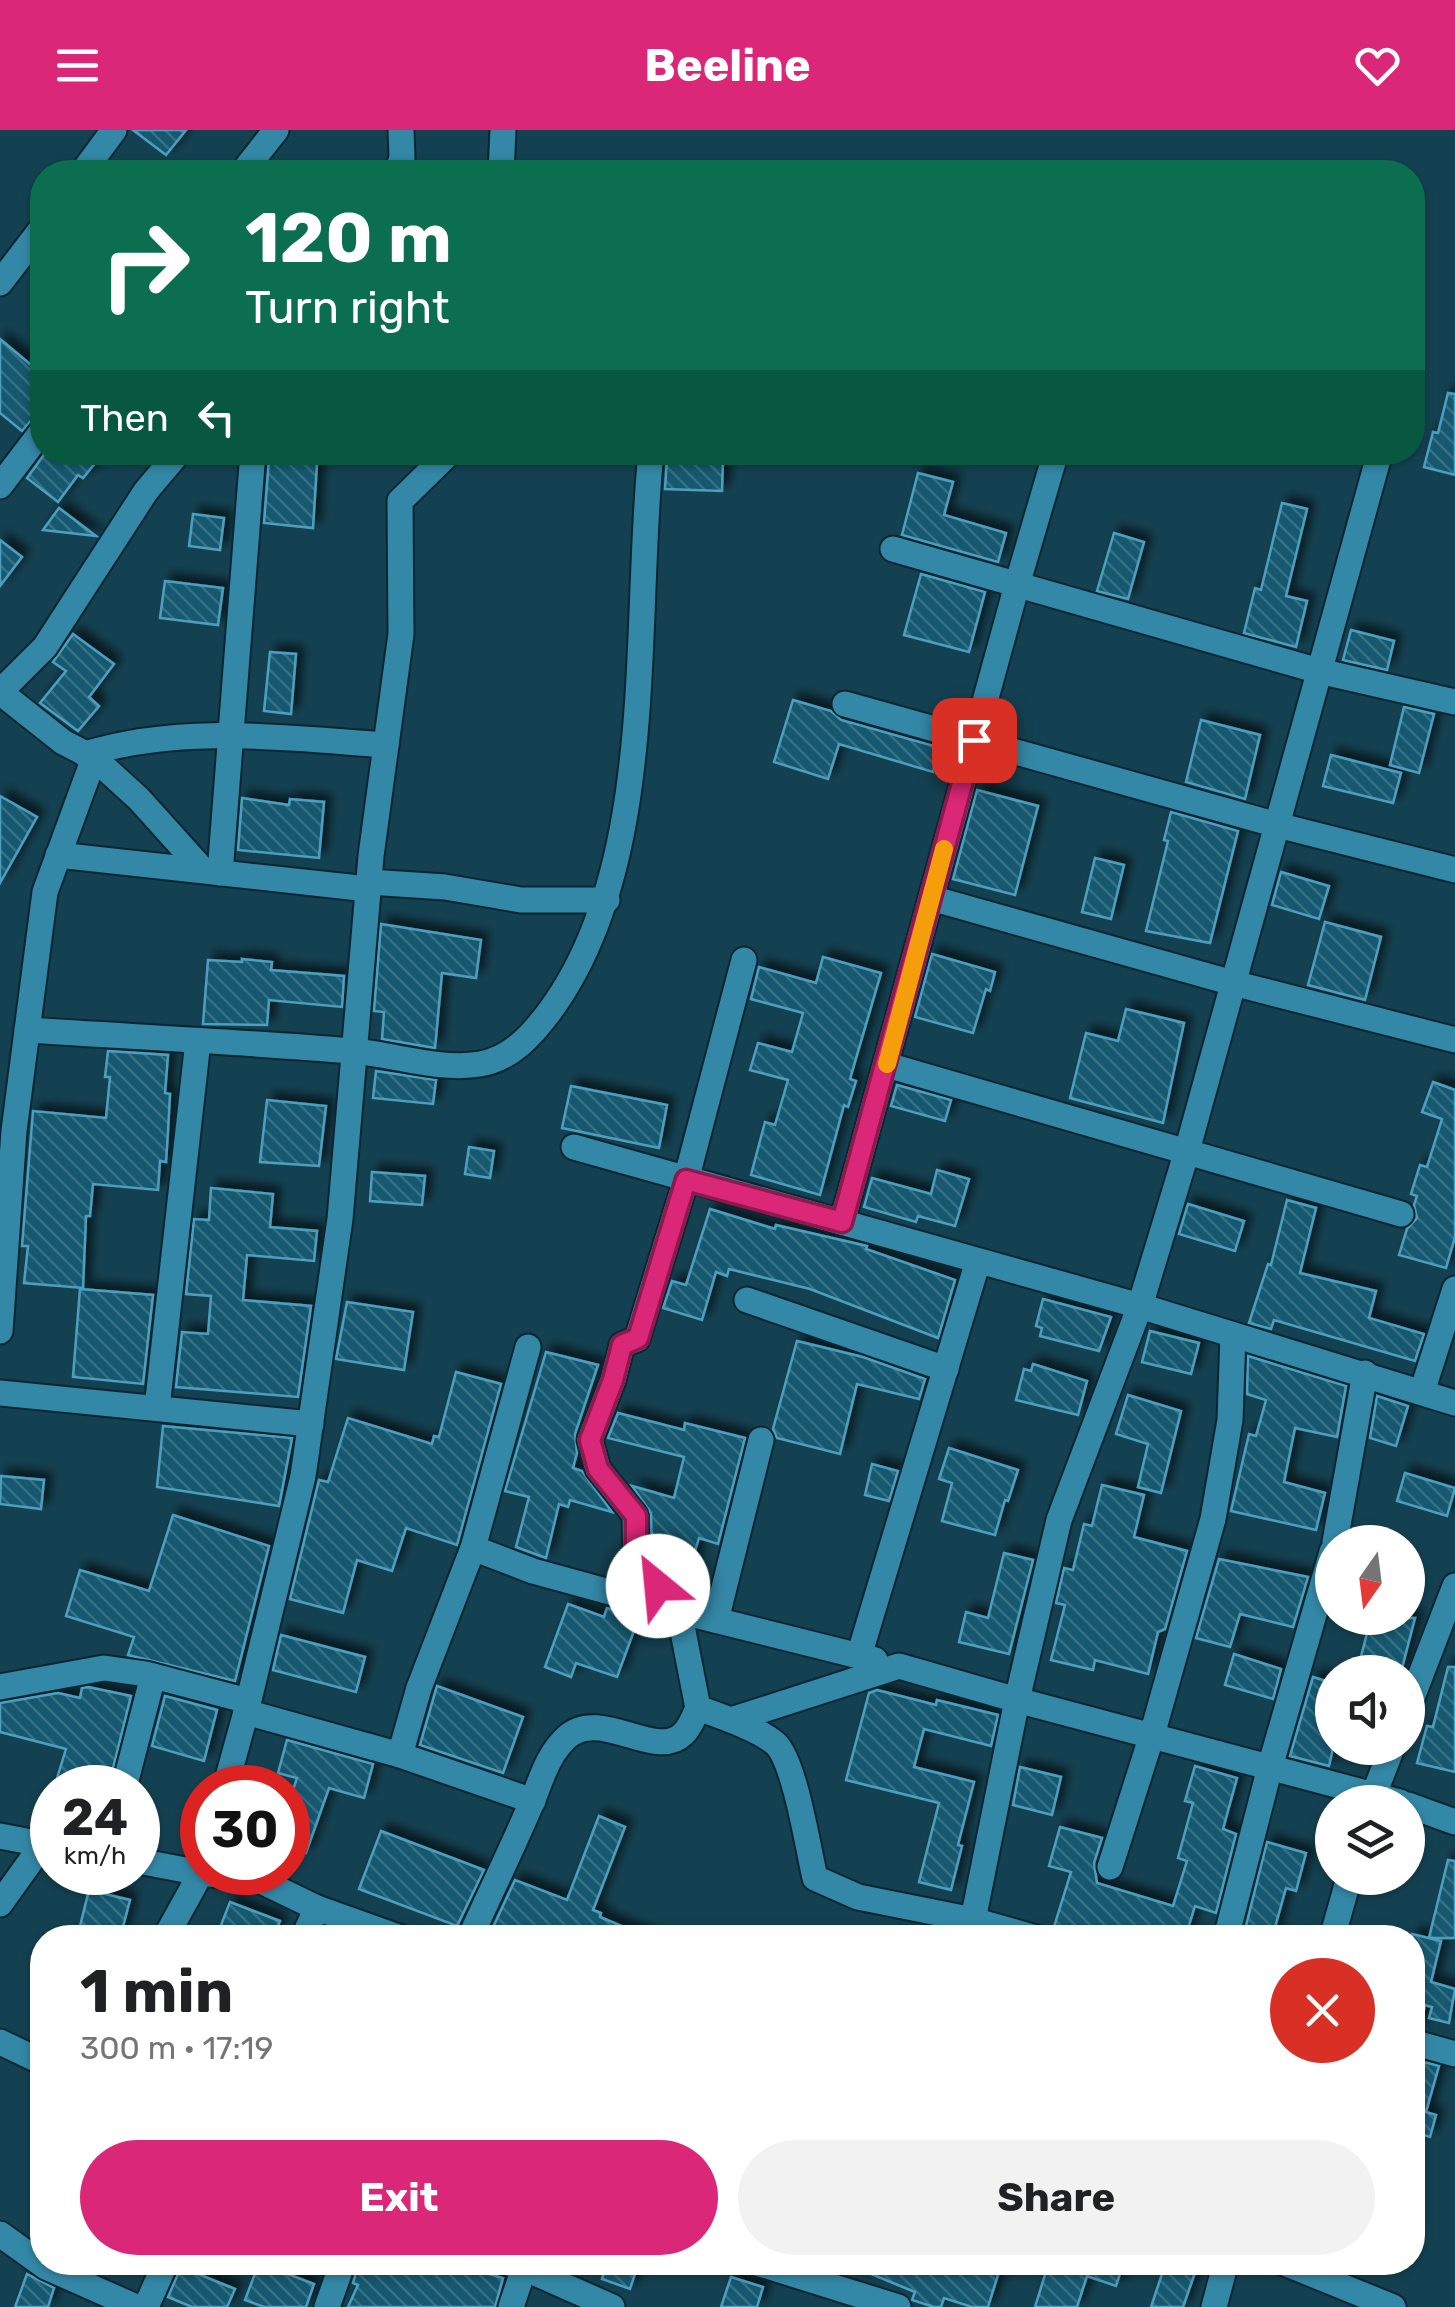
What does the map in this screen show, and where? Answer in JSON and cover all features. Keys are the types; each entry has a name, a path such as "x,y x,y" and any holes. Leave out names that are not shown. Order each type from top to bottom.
{"street":[{"path":"92,160 114,130"},
{"path":"252,160 276,130"},
{"path":"401,160 402,130"},
{"path":"501,160 504,130"},
{"path":"0,284 30,244"},
{"path":"0,486 30,446"},
{"path":"168,465 146,491 45,647 0,692 63,742 90,756 211,871"},
{"path":"211,871 230,734 252,465"},
{"path":"231,1765 303,1476 340,1219 369,885 401,634 400,500 436,465"},
{"path":"27,1030 356,1051 460,1066 498,1059 528,1039 565,989 606,900 620,848 632,758 650,465"},
{"path":"842,1222 1052,465"},
{"path":"973,1920 1059,1520 1140,1306 1187,1151 1376,465"},
{"path":"893,549 1320,671 1455,702"},
{"path":"845,704 1277,825 1455,870"},
{"path":"0,1331 14,1130 45,892 90,756 120,743 230,734 386,744"},
{"path":"58,856 369,885 445,888 521,900 606,900"},
{"path":"931,898 1233,983 1455,1040"},
{"path":"476,1925 554,1751 581,1729 674,1741 685,1733 698,1708 679,1611 636,1561 636,1516 598,1469 590,1440 622,1345 638,1338 686,1180 744,960"},
{"path":"157,1408 198,1041"},
{"path":"887,1064 1401,1214"},
{"path":"574,1146 1140,1306 1455,1403"},
{"path":"859,1656 978,1260"},
{"path":"1422,1392 1455,1289"},
{"path":"746,1300 946,1369"},
{"path":"1110,1867 1152,1736 1212,1519 1230,1420 1233,1335"},
{"path":"400,1755 419,1688 473,1548 528,1348"},
{"path":"1338,1525 1365,1373"},
{"path":"0,1394 311,1424"},
{"path":"716,1620 761,1440"},
{"path":"473,1548 533,1571 899,1666 1331,1785"},
{"path":"1425,1664 1455,1586"},
{"path":"1229,1925 1315,1611"},
{"path":"731,1720 899,1666"},
{"path":"0,1687 104,1668 153,1676 533,1801"},
{"path":"130,1765 153,1676"},
{"path":"698,1708 731,1720 777,1745 797,1787 815,1878 858,1897 990,1925"},
{"path":"1425,1811 1455,1822"},
{"path":"0,1836 30,1842"},
{"path":"0,1904 30,1867"},
{"path":"172,1925 189,1895"},
{"path":"290,1895 365,1925"},
{"path":"1336,1925 1344,1895"},
{"path":"309,1925 316,1908"},
{"path":"0,2042 30,2056"},
{"path":"1425,2046 1455,2054"},
{"path":"0,2234 30,2256"},
{"path":"64,2275 136,2307"},
{"path":"146,2307 160,2275"},
{"path":"327,2307 338,2275"},
{"path":"511,2307 517,2275"},
{"path":"543,2275 612,2307"},
{"path":"807,2275 898,2307"},
{"path":"1214,2307 1223,2275"},
{"path":"1314,2275 1393,2307"}],"building":[{"path":"133,130 186,130 166,155"},
{"path":"0,339 30,364 30,422 22,431 0,413"},
{"path":"1448,393 1455,394 1455,475 1424,467 1433,432 1438,433"},
{"path":"36,465 94,465 83,478 78,475 58,502 27,478"},
{"path":"269,465 317,465 313,528 264,523"},
{"path":"667,465 723,465 722,491 665,489"},
{"path":"918,473 953,482 944,515 1006,533 998,562 902,535"},
{"path":"1282,503 1307,509 1286,596 1307,601 1296,647 1244,633 1255,588 1261,590"},
{"path":"59,508 96,536 43,530"},
{"path":"193,514 224,518 220,550 189,546"},
{"path":"1114,533 1144,542 1128,599 1097,591"},
{"path":"0,540 22,557 0,586"},
{"path":"921,574 985,592 969,652 904,635"},
{"path":"165,581 223,588 218,625 160,618"},
{"path":"1351,630 1394,641 1387,670 1343,660"},
{"path":"73,634 114,664 89,697 99,706 78,731 40,703 66,671 53,662"},
{"path":"270,652 296,654 291,714 264,711"},
{"path":"793,700 831,711 841,720 941,748 933,772 839,744 828,779 774,762"},
{"path":"1404,707 1434,714 1419,773 1390,765"},
{"path":"1201,720 1260,735 1245,799 1186,782"},
{"path":"1331,755 1401,773 1393,803 1323,786"},
{"path":"977,790 1038,806 1015,895 953,879"},
{"path":"0,796 37,817 0,883"},
{"path":"242,798 289,805 290,799 324,802 319,858 238,850"},
{"path":"1171,812 1238,831 1210,943 1146,931 1168,841 1164,840"},
{"path":"1095,858 1124,865 1111,919 1082,912"},
{"path":"1281,872 1329,886 1319,919 1272,905"},
{"path":"1325,922 1381,937 1365,1000 1308,985"},
{"path":"381,924 481,940 476,978 442,973 435,1048 382,1039 384,1012 374,1011"},
{"path":"932,954 995,972 973,1033 915,1017"},
{"path":"823,957 881,973 850,1079 856,1081 848,1107 844,1105 820,1195 751,1175 765,1122 775,1125 788,1080 750,1070 758,1043 792,1052 803,1013 751,999 759,967 816,983"},
{"path":"208,960 272,962 271,970 344,976 342,1007 269,1000 267,1025 203,1024"},
{"path":"1126,1009 1184,1023 1163,1123 1070,1098 1086,1033 1118,1041"},
{"path":"108,1051 168,1055 166,1162 160,1161 158,1190 93,1184 90,1216 86,1216 83,1288 24,1283 28,1246 22,1246 33,1111 106,1118"},
{"path":"376,1071 436,1080 433,1104 373,1098"},
{"path":"1433,1082 1455,1090 1455,1237 1446,1268 1399,1255 1407,1229 1417,1218 1417,1196 1411,1194 1420,1165 1427,1167 1442,1119 1422,1112"},
{"path":"897,1085 951,1100 945,1121 891,1106"},
{"path":"571,1086 667,1105 659,1148 562,1128"},
{"path":"267,1100 326,1106 319,1166 260,1162"},
{"path":"469,1147 494,1151 490,1178 465,1174"},
{"path":"937,1170 969,1179 955,1226 918,1216 916,1222 864,1207 872,1178 931,1194"},
{"path":"372,1172 425,1176 422,1205 370,1201"},
{"path":"211,1188 273,1194 270,1227 317,1231 314,1261 247,1255 243,1300 311,1306 298,1397 176,1387 182,1332 208,1334 211,1296 186,1294 194,1219 209,1220"},
{"path":"1287,1200 1316,1208 1300,1273 1376,1291 1369,1318 1424,1334 1415,1361 1274,1320 1271,1329 1249,1323 1268,1264 1271,1265"},
{"path":"1188,1204 1244,1221 1235,1251 1179,1234"},
{"path":"710,1209 775,1229 776,1225 867,1246 866,1249 955,1280 938,1338 810,1289 729,1269 727,1276 716,1272 702,1320 663,1308 672,1281 686,1285"},
{"path":"80,1289 153,1295 143,1384 73,1377"},
{"path":"1043,1299 1111,1317 1099,1351 1040,1336 1042,1328 1036,1326"},
{"path":"347,1302 413,1312 404,1370 336,1359"},
{"path":"1150,1331 1199,1343 1191,1374 1142,1362"},
{"path":"797,1341 863,1357 925,1379 919,1399 857,1384 840,1454 777,1438 773,1429"},
{"path":"546,1352 598,1365 575,1434 577,1453 573,1468 582,1471 612,1512 570,1500 568,1507 559,1504 546,1558 516,1547 529,1497 505,1491"},
{"path":"1248,1356 1346,1386 1337,1437 1295,1428 1284,1482 1325,1493 1315,1530 1231,1511 1249,1434 1256,1436 1266,1400 1247,1394"},
{"path":"1033,1364 1087,1381 1078,1415 1016,1400 1024,1369 1031,1371"},
{"path":"456,1372 501,1384 457,1545 406,1528 392,1571 357,1560 343,1613 290,1599 319,1480 328,1482 348,1418 432,1444 434,1436 439,1437"},
{"path":"1128,1395 1181,1411 1161,1493 1138,1487 1148,1444 1116,1434"},
{"path":"1377,1396 1408,1406 1396,1446 1370,1438"},
{"path":"618,1413 684,1430 685,1423 745,1438 718,1544 699,1538 683,1590 652,1555 651,1513 632,1486 674,1498 684,1457 608,1438"},
{"path":"163,1426 292,1438 279,1506 157,1487"},
{"path":"949,1448 1018,1470 995,1535 942,1521 952,1483 939,1479"},
{"path":"872,1464 898,1471 889,1501 865,1495"},
{"path":"1405,1473 1455,1488 1447,1516 1397,1501"},
{"path":"1,1476 44,1480 41,1509 0,1504"},
{"path":"1102,1485 1144,1495 1134,1537 1187,1551 1165,1629 1158,1632 1148,1674 1095,1660 1093,1670 1051,1660 1065,1605 1056,1603 1064,1568 1073,1570 1084,1524 1092,1526"},
{"path":"173,1515 269,1546 235,1681 128,1655 134,1637 66,1616 80,1570 149,1591"},
{"path":"1004,1553 1033,1560 1009,1654 959,1642 966,1612 988,1618"},
{"path":"1219,1559 1308,1577 1293,1627 1240,1614 1230,1647 1196,1638"},
{"path":"568,1604 604,1617 607,1608 639,1617 617,1677 576,1663 571,1677 545,1667"},
{"path":"281,1635 365,1657 356,1692 273,1670"},
{"path":"1367,1635 1411,1635 1405,1655 1361,1655"},
{"path":"1234,1654 1281,1669 1273,1699 1225,1685"},
{"path":"1448,1667 1455,1667 1455,1772 1425,1765 1425,1733 1427,1726 1433,1727"},
{"path":"1313,1677 1315,1762 1290,1756"},
{"path":"437,1686 523,1717 503,1773 420,1745"},
{"path":"82,1688 131,1696 114,1765 61,1765 66,1749 0,1732 0,1703 58,1693 80,1698"},
{"path":"877,1690 998,1715 991,1746 924,1729 914,1767 974,1782 951,1890 919,1882 939,1803 846,1780 869,1693"},
{"path":"165,1696 217,1710 204,1761 152,1746"},
{"path":"287,1740 373,1764 364,1798 329,1788 310,1842 310,1765 280,1765"},
{"path":"1195,1766 1237,1778 1223,1829 1236,1834 1216,1913 1195,1906 1189,1925 1055,1925 1071,1872 1049,1866 1060,1827 1102,1838 1094,1863 1097,1883 1173,1906 1187,1861 1178,1858 1193,1803 1185,1801"},
{"path":"1020,1767 1061,1777 1052,1815 1013,1805"},
{"path":"599,1816 625,1827 593,1910 619,1925 494,1925 515,1880 567,1900"},
{"path":"381,1831 484,1870 457,1925 359,1889"},
{"path":"1267,1842 1306,1853 1296,1891 1286,1888 1276,1925 1246,1925"},
{"path":"1448,1860 1455,1861 1455,1938 1429,1938"},
{"path":"88,1895 130,1900 123,1925 80,1925"},
{"path":"230,1902 280,1921 278,1925 221,1925"},
{"path":"1425,1937 1441,1941 1431,1982 1455,1989 1449,2023 1429,2018 1432,2007 1425,2005"},
{"path":"1425,2062 1439,2066 1426,2112 1436,2115 1430,2137 1425,2135"},
{"path":"27,2274 54,2288 48,2307 15,2307"},
{"path":"178,2275 201,2275 235,2289 227,2307 192,2307 168,2297"},
{"path":"254,2275 290,2275 314,2284 306,2307 264,2307 245,2300"},
{"path":"355,2275 503,2278 495,2307 348,2307 358,2285 353,2283"},
{"path":"603,2275 635,2275 630,2289 602,2279"},
{"path":"874,2275 998,2275 988,2307 972,2307 944,2298 941,2307 934,2307 912,2300 915,2292"},
{"path":"1045,2275 1120,2275 1116,2286 1087,2276 1077,2307 1035,2307"},
{"path":"1162,2275 1194,2275 1183,2307 1151,2307"},
{"path":"731,2277 763,2287 757,2307 721,2307"}],"slow traffic":[{"path":"887,1064 944,849"}],"route":[{"path":"658,1586 636,1561 636,1516 598,1469 590,1440 622,1345 638,1338 686,1180 842,1222 974,740"}]}
